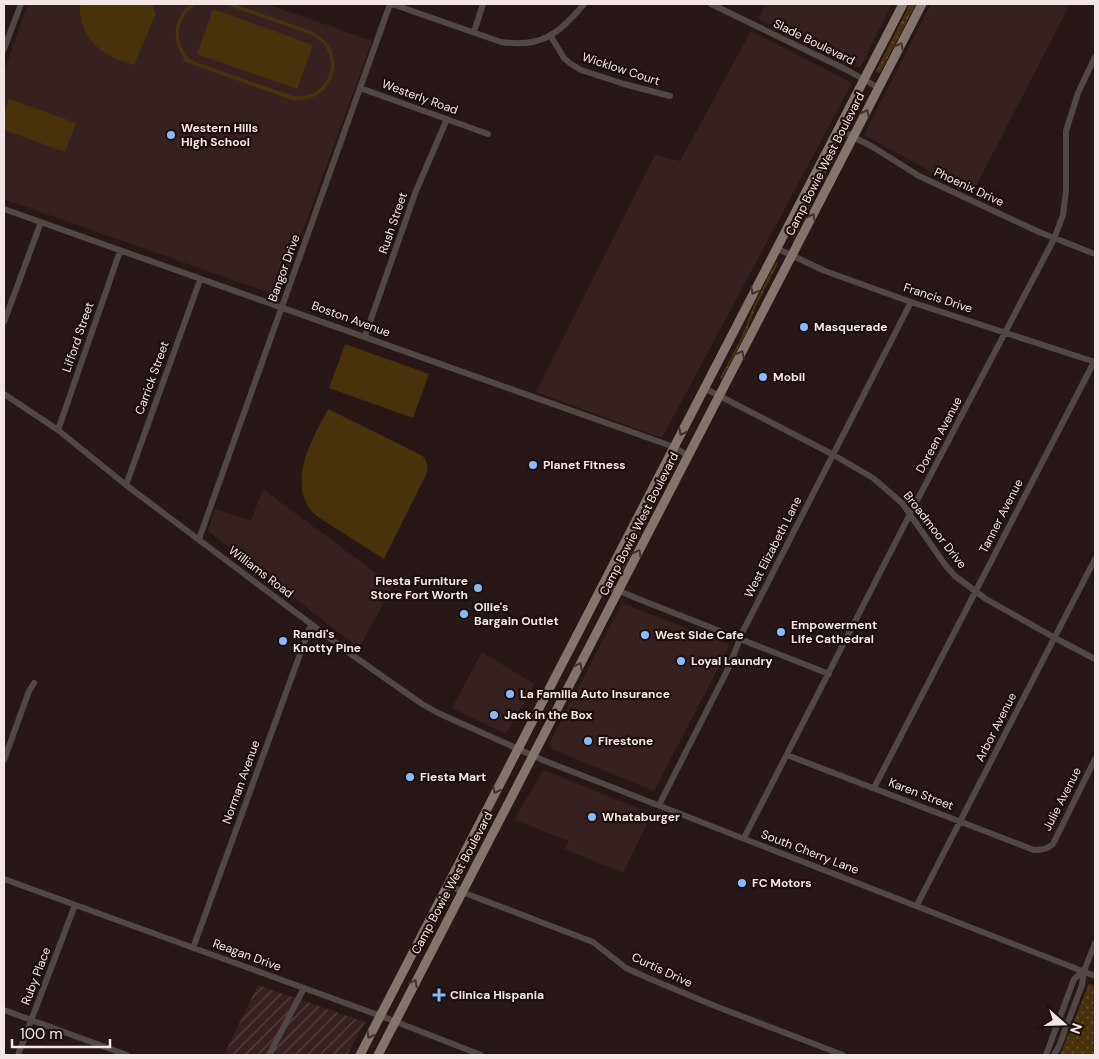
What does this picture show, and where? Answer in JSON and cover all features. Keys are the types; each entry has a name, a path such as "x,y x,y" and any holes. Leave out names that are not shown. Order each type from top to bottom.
{"main road":[{"name":"Camp Bowie West Boulevard","path":"360,1055 903,4"},
{"name":"Camp Bowie West Boulevard","path":"378,1055 922,4"}],"street":[{"path":"4,49 21,4"},
{"path":"391,4 501,42 518,44 535,42 558,31 584,4"},
{"name":"Bangor Drive","path":"199,539 391,4"},
{"path":"474,32 483,4"},
{"name":"Slade Boulevard","path":"711,4 879,88"},
{"name":"Wicklow Court","path":"550,35 564,58 581,70 670,96"},
{"name":"Doreen Avenue","path":"744,838 1054,239 1063,215 1066,191 1066,131 1078,93 1095,57"},
{"name":"Westerly Road","path":"360,88 488,134"},
{"name":"Rush Street","path":"365,336 416,191 447,119"},
{"name":"Phoenix Drive","path":"838,129 919,176 1054,239 1095,254"},
{"name":"Boston Avenue","path":"4,209 120,252 282,306 674,447 688,456"},
{"path":"4,322 41,222"},
{"name":"Francis Drive","path":"776,248 825,271 911,302 1095,362"},
{"name":"Lifford Street","path":"58,430 120,252"},
{"name":"Carrick Street","path":"126,485 200,280"},
{"name":"West Elizabeth Lane","path":"659,805 729,667 740,640 832,454 911,302"},
{"name":"Tanner Avenue","path":"874,788 1095,362"},
{"name":"Broadmoor Drive","path":"704,388 832,454 881,484 910,514 946,566 975,592 1095,659"},
{"name":"Williams Road","path":"4,394 58,430 126,485 355,657 422,704 517,748"},
{"name":"Arbor Avenue","path":"917,905 1095,559"},
{"path":"603,584 829,674"},
{"name":"Norman Avenue","path":"193,948 311,624"},
{"path":"4,760 29,691 34,683"},
{"name":"South Cherry Lane","path":"517,748 533,756 1095,976"},
{"name":"Karen Street","path":"787,755 1034,850 1048,848"},
{"name":"Julie Avenue","path":"1048,848 1053,844 1095,759"},
{"name":"Reagan Drive","path":"4,879 395,1021 481,1055"},
{"name":"Curtis Drive","path":"448,884 462,892 593,942 626,968 657,982 844,1055"},
{"name":"Ruby Place","path":"18,1055 75,905"},
{"path":"1054,1055 1082,985 1084,971 1095,943"},
{"path":"1046,1055 1074,979 1084,971"},
{"path":"269,1055 304,988"},
{"path":"4,1010 127,1055"}],"shaded area":[{"name":"Western Hills High School","path":"28,4 267,4 372,41 279,296 4,199 4,71"},
{"path":"80,4 155,4 153,8 156,14 134,65 110,56 90,40 80,17"},
{"path":"191,4 198,4 184,16 179,32 182,48 195,62 293,96 306,95 317,91 325,83 330,73 331,62 328,51 321,41 310,34 224,4 234,4 311,31 323,39 331,50 334,62 333,74 328,85 319,93 307,99 292,100 183,61 184,58 177,44 177,22"},
{"path":"765,4 892,4 860,68 759,19"},
{"path":"910,4 916,4 880,73 876,71"},
{"path":"931,4 1070,4 972,194 864,135"},
{"path":"213,9 313,45 297,89 197,54"},
{"path":"751,31 852,83 662,438 536,392 655,155 680,161"},
{"path":"9,99 76,123 65,152 4,130 4,114"},
{"path":"836,147 838,147 794,239 793,238"},
{"path":"776,262 778,263 755,308 746,333 722,379 720,378 741,339 753,307"},
{"path":"345,344 429,374 413,418 329,388"},
{"path":"328,409 421,455 428,466 426,475 384,559 318,517 308,506 303,493 302,478 304,464 315,435"},
{"path":"672,463 674,464 644,521 636,544 621,574 619,573 636,539 643,519"},
{"path":"263,489 393,586 359,648 208,531 215,509 251,521"},
{"path":"622,603 730,645 654,791 552,749 550,742"},
{"path":"482,652 534,684 506,734 452,708"},
{"path":"546,771 652,814 623,873 565,849 569,841 514,820 542,772"},
{"path":"1089,984 1095,986 1095,1055 1060,1055"},
{"path":"258,985 365,1022 347,1055 224,1055"}],"place":[{"name":"Western Hills High School","path":"171,135"},
{"name":"Masquerade","path":"804,327"},
{"name":"Mobil","path":"763,377"},
{"name":"Planet Fitness","path":"533,465"},
{"name":"Fiesta Furniture Store Fort Worth","path":"478,588"},
{"name":"Ollie's Bargain Outlet","path":"464,614"},
{"name":"Empowerment Life Cathedral","path":"781,632"},
{"name":"West Side Cafe","path":"645,635"},
{"name":"Randi's Knotty Pine","path":"283,641"},
{"name":"Loyal Laundry","path":"681,661"},
{"name":"La Familia Auto Insurance","path":"510,694"},
{"name":"Jack in the Box","path":"494,715"},
{"name":"Firestone","path":"588,741"},
{"name":"Fiesta Mart","path":"410,777"},
{"name":"Whataburger","path":"592,817"},
{"name":"FC Motors","path":"742,883"},
{"name":"Clinica Hispania","path":"439,995"}]}
